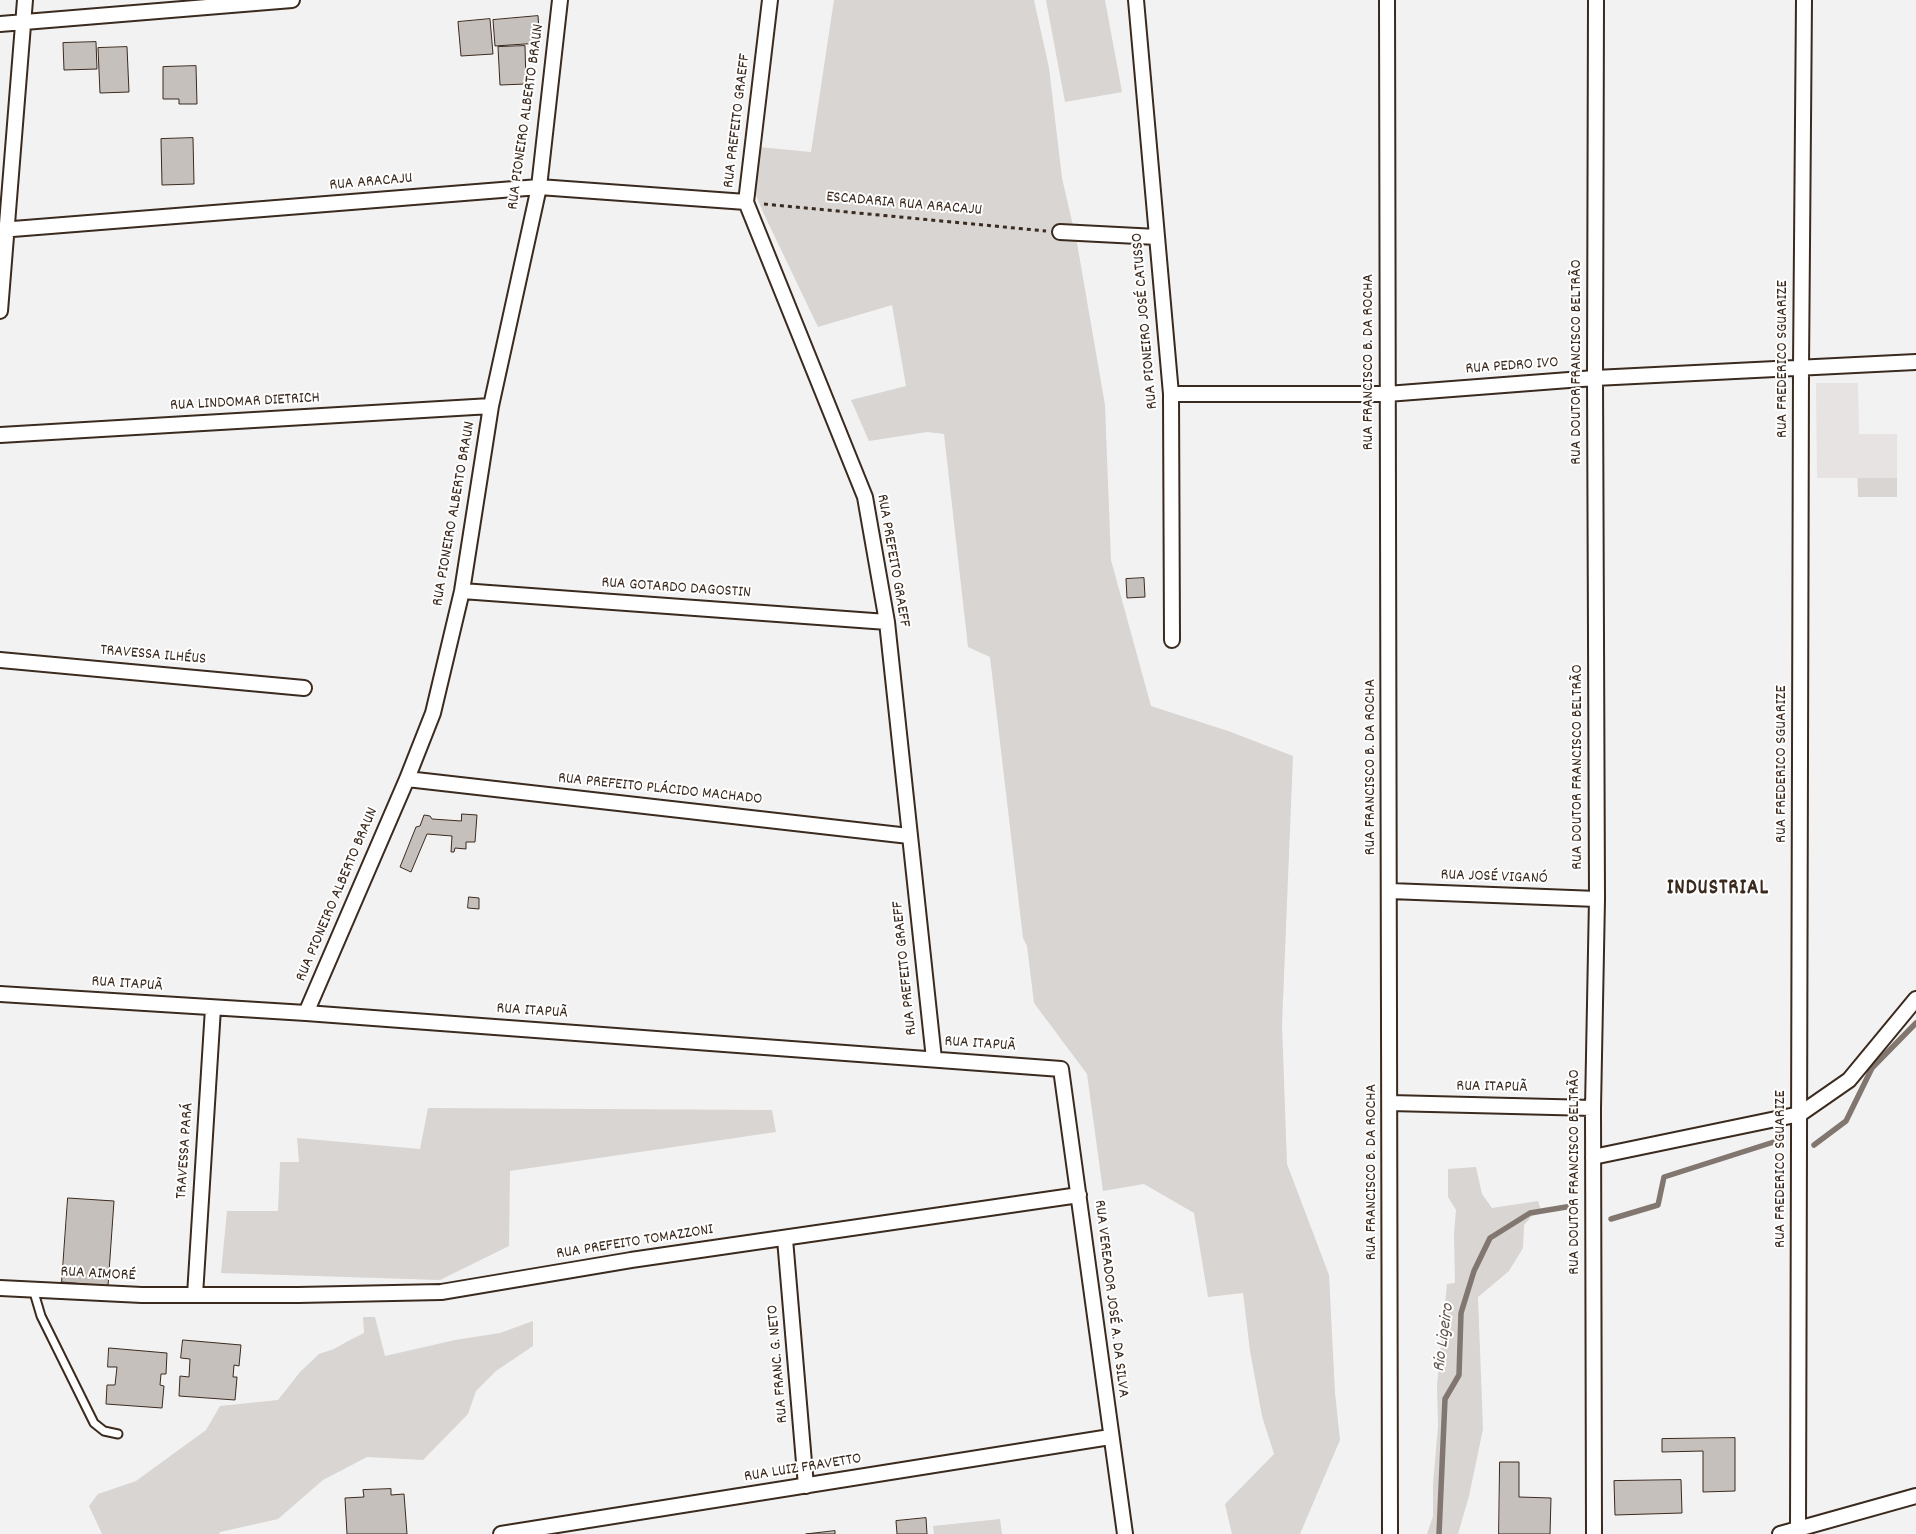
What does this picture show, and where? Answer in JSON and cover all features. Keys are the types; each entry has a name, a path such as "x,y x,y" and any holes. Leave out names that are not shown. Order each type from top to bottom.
{"street":[{"path":"0,311 3,230 25,0"},
{"path":"0,24 292,0"},
{"name":"RUA PIONEIRO ALBERTO BRAUN","path":"306,1012 407,780 433,713 462,591 491,406 539,186 560,0"},
{"name":"RUA PREFEITO GRAEFF","path":"770,0 746,202 865,497 886,622 934,1059"},
{"name":"RUA PIONEIRO JOSÉ CATUSSO","path":"1136,0 1171,394 1172,640"},
{"name":"RUA FRANCISCO B. DA ROCHA","path":"1387,0 1390,1534"},
{"name":"RUA DOUTOR FRANCISCO BELTRÃO","path":"1594,1534 1593,1108 1597,899 1596,0"},
{"name":"RUA FREDERICO SGUARIZE","path":"1798,1529 1801,368 1804,0"},
{"name":"RUA ARACAJU","path":"3,230 539,186 746,202"},
{"path":"1060,232 1157,236"},
{"name":"RUA PEDRO IVO","path":"1171,394 1387,394 1595,378 1916,362"},
{"name":"RUA LINDOMAR DIETRICH","path":"0,434 491,406"},
{"name":"RUA GOTARDO DAGOSTIN","path":"462,591 886,622"},
{"name":"TRAVESSA ILHÉUS","path":"0,660 304,688"},
{"name":"RUA PREFEITO PLÁCIDO MACHADO","path":"407,780 909,836"},
{"name":"RUA JOSÉ VIGANÓ","path":"1390,891 1597,899"},
{"name":"RUA ITAPUÃ","path":"0,994 306,1012 1060,1069"},
{"path":"1593,1157 1800,1114 1848,1080 1916,999"},
{"name":"TRAVESSA PARÁ","path":"195,1295 213,1008"},
{"name":"RUA VEREADOR JOSÉ A. DA SILVA","path":"1060,1069 1125,1534"},
{"name":"RUA ITAPUÃ","path":"1390,1103 1593,1108"},
{"name":"RUA PREFEITO TOMAZZONI","path":"195,1295 298,1296 442,1292 631,1260 1079,1195"},
{"name":"RUA FRANC. G. NETO","path":"785,1239 806,1486"},
{"name":"RUA AIMORÉ","path":"0,1288 142,1295 195,1295"},
{"name":"RUA LUIZ FRAVETTO","path":"501,1534 569,1529 703,1501 1110,1437"},
{"path":"1780,1534 1916,1496"}],"lane":[{"path":"33,1290 41,1316 94,1423 104,1430 118,1434"}],"path":[{"name":"ESCADARIA RUA ARACAJU","path":"746,202 1060,232"}],"shaded area":[{"path":"834,0 1034,0 1049,68 1062,178 1077,243 1105,405 1111,560 1151,706 1231,732 1293,756 1282,1025 1287,1164 1329,1275 1335,1393 1340,1440 1300,1534 1232,1534 1225,1504 1274,1454 1262,1416 1250,1351 1243,1293 1208,1297 1194,1213 1144,1184 1103,1191 1087,1074 1034,1003 1027,946 1023,938 990,657 968,647 944,434 927,432 869,441 851,400 906,386 892,305 818,327 754,190 759,147 811,152"},
{"path":"1046,0 1105,0 1122,92 1065,102"},
{"path":"1816,383 1858,383 1859,434 1897,434 1897,497 1858,497 1857,478 1817,478"},
{"path":"1858,478 1897,478 1897,497 1858,497"},
{"path":"428,1108 772,1110 776,1132 510,1171 509,1246 440,1280 221,1273 227,1211 278,1211 280,1162 299,1162 297,1138 420,1149"},
{"path":"1476,1167 1482,1194 1492,1208 1538,1201 1542,1213 1532,1216 1524,1225 1523,1248 1509,1271 1478,1297 1483,1429 1469,1496 1458,1534 1427,1534 1433,1516 1433,1484 1438,1426 1437,1385 1447,1284 1455,1283 1454,1234 1456,1210 1448,1197 1448,1169"},
{"path":"363,1317 375,1317 385,1356 455,1340 500,1333 533,1321 533,1346 496,1371 476,1391 468,1414 423,1460 367,1457 323,1480 278,1519 220,1532 219,1534 102,1534 89,1506 98,1494 136,1481 206,1430 220,1406 278,1400 300,1372 319,1354 334,1349 364,1333"},
{"path":"1000,1519 1002,1534 934,1534 933,1526"}],"building":[{"path":"538,16 540,43 495,46 493,20"},
{"path":"490,19 493,54 461,56 458,22"},
{"path":"96,42 97,69 64,70 63,43"},
{"path":"525,46 526,84 500,85 498,47"},
{"path":"127,47 129,92 100,93 98,48"},
{"path":"196,66 197,104 179,104 179,99 163,99 163,67"},
{"path":"193,138 194,184 162,185 161,139"},
{"path":"1144,578 1145,597 1127,598 1126,579"},
{"path":"462,814 477,815 475,842 466,842 466,849 455,848 454,852 451,852 452,836 427,834 411,872 400,867 416,827 420,826 424,815 430,816 432,819 461,821"},
{"path":"469,897 479,898 479,909 468,908"},
{"path":"68,1198 114,1201 108,1286 62,1282"},
{"path":"183,1340 241,1345 239,1366 234,1365 233,1377 237,1377 235,1400 179,1396 180,1376 189,1377 190,1359 181,1358"},
{"path":"109,1348 167,1353 166,1374 161,1374 160,1385 164,1386 162,1408 106,1404 107,1385 115,1385 117,1367 108,1367"},
{"path":"1735,1438 1735,1491 1703,1492 1703,1451 1662,1452 1662,1439"},
{"path":"1500,1462 1519,1462 1519,1497 1551,1498 1550,1534 1499,1534"},
{"path":"1681,1480 1682,1513 1615,1515 1614,1481"},
{"path":"391,1489 391,1495 404,1494 407,1534 347,1534 345,1498 364,1497 363,1490"},
{"path":"926,1518 927,1534 897,1534 896,1521"},
{"path":"835,1531 835,1534 806,1534"}],"waterway":[{"path":"1814,1145 1846,1121 1872,1068 1916,1023"},
{"name":"Rio Ligeiro","path":"1611,1219 1658,1205 1664,1177 1777,1141"},
{"name":"Rio Ligeiro","path":"1439,1534 1445,1399 1459,1375 1461,1313 1474,1271 1490,1238 1530,1213 1572,1206"}],"district":[{"name":"INDUSTRIAL","path":"1718,890"}]}
